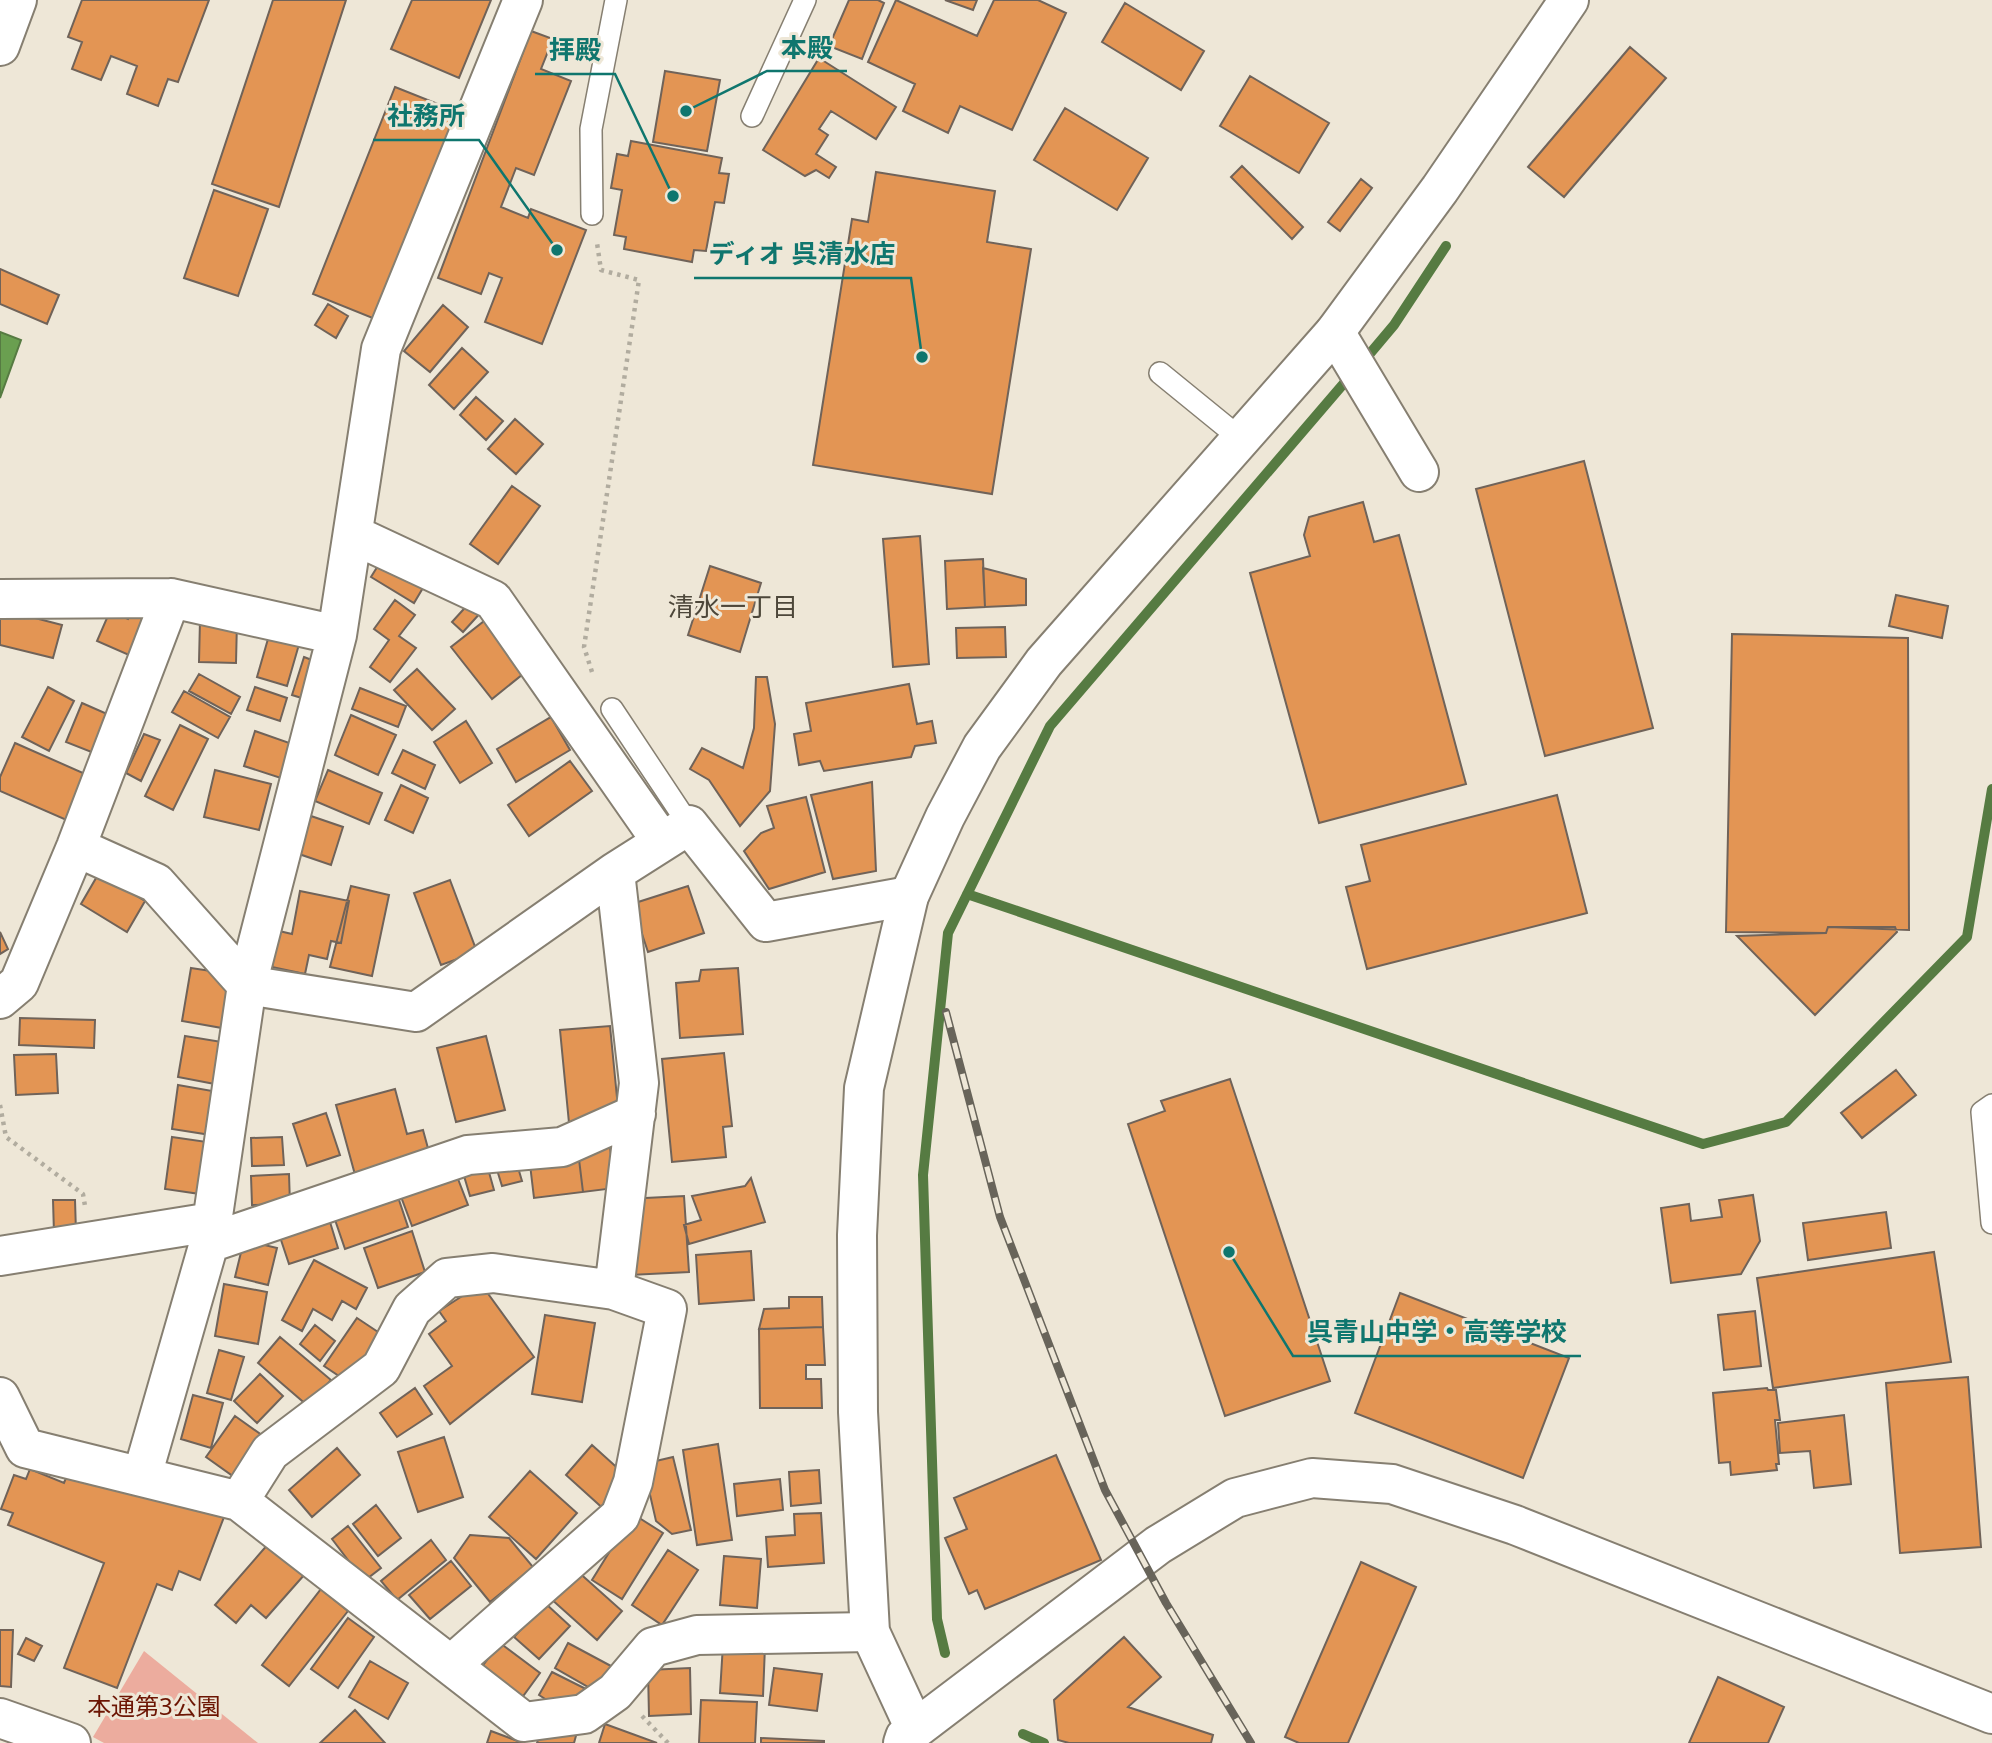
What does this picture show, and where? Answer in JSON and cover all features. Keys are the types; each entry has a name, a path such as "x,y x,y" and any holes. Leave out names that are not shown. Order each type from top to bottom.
{"street":[{"path":"0,46 17,0"},
{"path":"142,1475 210,1232 247,985 337,635 381,349 495,76 523,0"},
{"path":"1569,0 1440,189 1335,332 1044,662 990,737 945,817 909,896 864,1088 857,1235 858,1398 870,1632 909,1736 1158,1545 1235,1498 1312,1478 1392,1484 1515,1525 1992,1714"},
{"path":"1335,332 1419,472"},
{"path":"354,535 493,600 675,834 766,922 909,896"},
{"path":"0,599 171,598 337,635"},
{"path":"0,999 19,983 76,846 171,598"},
{"path":"76,846 156,883 247,985 416,1012 615,872 675,834"},
{"path":"614,1290 639,1083 615,872"},
{"path":"0,1256 92,1241 210,1232 468,1155 562,1147 636,1114"},
{"path":"239,1501 270,1452 381,1368 412,1309 447,1278 493,1273 614,1290 667,1309 633,1482 620,1516 452,1664"},
{"path":"0,1398 25,1448 239,1501 524,1722 584,1714 615,1692 653,1647 697,1634 870,1632"},
{"path":"0,1718 71,1743"}],"lane":[{"path":"592,214 591,129 616,0"},
{"path":"752,116 805,0"},
{"path":"1160,373 1241,439"},
{"path":"612,709 675,834"},
{"path":"1992,1105 1982,1112 1992,1223"}],"path":[{"path":"592,214 601,270 639,280 584,647 596,684 612,709"},
{"path":"0,1105 6,1137 83,1194 92,1241"}],"green space":[{"name":"本通第3公園","path":"144,1651 258,1743 104,1743 93,1737"}],"shaded area":[{"path":"0,332 21,340 0,398"}],"building":[{"path":"82,0 209,0 178,82 168,79 158,106 127,94 137,66 111,56 101,80 72,69 82,42 68,37"},
{"path":"273,0 346,0 279,207 212,184"},
{"path":"412,0 491,0 459,78 391,49"},
{"path":"849,0 878,0 884,3 862,59 829,46"},
{"path":"896,0 977,36 994,0 1038,0 1066,13 1012,130 960,106 948,133 903,111 915,84 868,62"},
{"path":"945,0 977,0 973,10"},
{"path":"1125,3 1204,51 1181,90 1102,42"},
{"path":"531,31 553,39 541,69 571,81 534,175 516,168 501,207 528,218 531,209 586,230 542,344 485,322 502,278 489,273 481,294 438,278"},
{"path":"1630,47 1666,78 1564,197 1528,167"},
{"path":"819,58 896,107 876,139 831,111 819,129 828,135 816,154 836,167 829,178 816,170 805,176 763,150"},
{"path":"665,71 720,80 707,151 653,142"},
{"path":"1250,76 1329,123 1299,173 1220,126"},
{"path":"395,87 458,112 375,319 313,294"},
{"path":"1065,108 1148,158 1117,210 1034,160"},
{"path":"631,141 722,158 719,173 729,174 724,203 715,202 706,251 694,250 692,262 624,249 626,237 614,235 622,190 611,188 617,154 628,156"},
{"path":"1242,166 1303,227 1292,239 1231,177"},
{"path":"876,172 995,191 987,242 1031,249 992,494 813,465 852,219 868,222"},
{"path":"1361,179 1372,188 1340,231 1328,222"},
{"path":"214,190 268,209 238,296 184,278"},
{"path":"0,269 59,295 47,324 0,304"},
{"path":"328,304 348,316 336,338 315,325"},
{"path":"443,305 468,327 430,372 404,351"},
{"path":"462,348 488,372 454,409 429,385"},
{"path":"476,397 503,421 486,440 460,415"},
{"path":"515,419 543,444 516,474 488,449"},
{"path":"1584,461 1653,728 1545,756 1476,489"},
{"path":"512,486 540,506 498,564 470,544"},
{"path":"1363,502 1374,542 1399,535 1466,784 1319,823 1250,573 1310,556 1304,535 1309,517"},
{"path":"920,536 929,664 893,667 883,539"},
{"path":"384,556 427,581 414,603 371,577"},
{"path":"983,559 985,607 947,609 945,561"},
{"path":"710,566 761,583 740,652 688,635"},
{"path":"983,568 1026,579 1026,605 985,607"},
{"path":"1896,595 1948,606 1942,638 1889,626"},
{"path":"395,600 415,615 399,636 416,648 390,682 370,667 389,640 374,629"},
{"path":"472,600 483,610 463,632 452,622"},
{"path":"136,601 158,610 138,659 97,641 110,611 128,619"},
{"path":"0,609 62,625 53,658 0,645"},
{"path":"488,618 528,670 492,699 451,647"},
{"path":"200,620 237,621 236,663 199,662"},
{"path":"1005,627 1006,657 957,658 956,628"},
{"path":"270,632 300,641 287,686 257,677"},
{"path":"1732,634 1908,638 1909,930 1828,927 1826,933 1726,932"},
{"path":"304,657 320,663 308,700 292,695"},
{"path":"417,669 455,709 432,730 394,690"},
{"path":"199,674 240,697 231,714 189,691"},
{"path":"756,677 767,677 775,724 770,791 740,826 709,780 690,769 702,748 743,768 754,728"},
{"path":"909,684 917,724 932,721 936,743 915,746 911,757 824,771 820,761 799,765 794,734 811,731 806,703"},
{"path":"48,687 74,701 49,751 22,737"},
{"path":"255,687 287,698 280,721 247,710"},
{"path":"360,688 406,706 398,727 352,709"},
{"path":"184,691 230,717 218,738 172,712"},
{"path":"82,703 114,717 99,755 66,742"},
{"path":"351,715 396,735 378,775 335,755"},
{"path":"551,717 570,750 516,782 497,749"},
{"path":"466,721 492,763 460,783 434,742"},
{"path":"180,725 208,739 173,810 145,796"},
{"path":"255,731 298,746 287,780 244,766"},
{"path":"144,734 160,740 141,781 126,773"},
{"path":"15,743 92,777 71,822 0,791 0,777"},
{"path":"403,750 435,765 425,789 392,773"},
{"path":"570,761 592,791 529,836 508,805"},
{"path":"215,770 271,784 259,830 204,817"},
{"path":"328,770 382,793 369,824 315,801"},
{"path":"872,782 876,871 833,879 811,795"},
{"path":"401,785 428,798 413,833 385,820"},
{"path":"1557,795 1587,913 1367,969 1346,887 1370,881 1361,845"},
{"path":"806,797 825,872 769,889 744,851 761,833 774,828 767,806"},
{"path":"311,816 343,827 331,865 299,854"},
{"path":"99,873 145,901 127,932 81,904"},
{"path":"450,880 477,952 441,965 414,893"},
{"path":"351,886 389,895 372,976 330,967"},
{"path":"688,886 704,933 648,952 632,904"},
{"path":"300,891 349,901 341,943 331,941 327,959 309,955 305,974 272,967 279,931 292,934"},
{"path":"1828,927 1895,927 1897,932 1815,1015 1737,936 1826,933"},
{"path":"0,932 8,949 0,954"},
{"path":"191,968 231,974 222,1028 182,1021"},
{"path":"738,968 743,1034 680,1038 676,983 699,981 701,970"},
{"path":"20,1018 95,1020 94,1048 19,1045"},
{"path":"610,1026 619,1118 569,1123 560,1030"},
{"path":"185,1036 228,1043 220,1085 178,1077"},
{"path":"486,1036 505,1110 456,1122 437,1048"},
{"path":"724,1053 732,1126 723,1127 726,1157 672,1162 662,1059"},
{"path":"56,1054 58,1093 16,1095 14,1055"},
{"path":"1896,1070 1916,1095 1862,1138 1841,1113"},
{"path":"1230,1079 1330,1381 1225,1416 1128,1124 1165,1111 1161,1101"},
{"path":"178,1085 218,1092 211,1135 172,1129"},
{"path":"395,1089 407,1134 423,1130 432,1163 357,1182 336,1105"},
{"path":"326,1113 340,1155 307,1166 293,1124"},
{"path":"172,1137 214,1143 207,1195 165,1189"},
{"path":"282,1137 284,1165 252,1166 251,1138"},
{"path":"610,1147 615,1188 583,1192 578,1151"},
{"path":"578,1151 583,1192 534,1198 529,1156"},
{"path":"514,1154 522,1181 502,1186 494,1160"},
{"path":"485,1158 494,1190 470,1196 461,1166"},
{"path":"453,1166 468,1205 412,1226 397,1186"},
{"path":"289,1174 290,1204 252,1205 251,1176"},
{"path":"751,1178 765,1222 689,1244 684,1225 701,1220 692,1196 745,1186"},
{"path":"394,1185 408,1227 345,1249 331,1208"},
{"path":"1753,1195 1760,1241 1741,1274 1671,1283 1661,1208 1689,1204 1691,1221 1722,1217 1719,1200"},
{"path":"684,1196 689,1272 630,1275 626,1199"},
{"path":"53,1200 75,1200 76,1232 54,1233"},
{"path":"326,1209 338,1248 289,1264 276,1225"},
{"path":"1886,1212 1891,1248 1808,1260 1803,1223"},
{"path":"412,1231 425,1272 378,1288 364,1248"},
{"path":"244,1240 277,1248 268,1285 235,1277"},
{"path":"751,1251 754,1300 699,1304 696,1255"},
{"path":"1934,1252 1951,1362 1773,1388 1757,1278"},
{"path":"314,1260 367,1288 356,1309 342,1301 332,1320 313,1309 302,1331 282,1320"},
{"path":"224,1284 267,1292 258,1344 215,1336"},
{"path":"481,1284 534,1357 450,1424 424,1386 452,1366 429,1334 446,1321 439,1311"},
{"path":"1400,1293 1569,1358 1523,1478 1355,1413"},
{"path":"789,1297 822,1297 823,1327 759,1329 764,1309 789,1308"},
{"path":"1755,1311 1761,1366 1724,1370 1718,1315"},
{"path":"545,1315 595,1323 582,1402 532,1394"},
{"path":"357,1318 384,1336 351,1384 324,1366"},
{"path":"315,1325 335,1341 320,1361 300,1344"},
{"path":"823,1327 825,1365 806,1365 806,1379 821,1379 822,1408 760,1408 759,1329"},
{"path":"280,1337 331,1380 308,1406 258,1363"},
{"path":"219,1350 244,1357 231,1400 207,1393"},
{"path":"260,1374 283,1396 257,1423 234,1401"},
{"path":"1968,1377 1981,1547 1900,1553 1886,1383"},
{"path":"415,1388 432,1414 397,1437 380,1413"},
{"path":"1767,1388 1776,1390 1780,1420 1775,1420 1779,1464 1776,1464 1777,1470 1731,1475 1730,1462 1719,1463 1713,1393"},
{"path":"193,1395 223,1403 211,1448 181,1439"},
{"path":"1844,1415 1851,1484 1814,1488 1810,1451 1780,1453 1778,1423"},
{"path":"235,1416 266,1438 237,1479 206,1457"},
{"path":"444,1437 463,1497 418,1512 398,1452"},
{"path":"718,1444 732,1540 697,1545 683,1450"},
{"path":"592,1445 633,1482 607,1512 566,1475"},
{"path":"337,1448 360,1475 312,1517 289,1490"},
{"path":"1056,1455 1101,1560 985,1609 977,1590 969,1594 945,1538 967,1529 954,1498"},
{"path":"673,1457 691,1530 672,1534 656,1521 643,1464"},
{"path":"71,1466 138,1483 224,1517 200,1580 179,1571 172,1590 157,1584 117,1688 64,1668 104,1563 8,1525 13,1513 1,1509 14,1475 26,1479 30,1469 64,1483"},
{"path":"819,1470 821,1503 791,1506 789,1472"},
{"path":"530,1471 577,1513 536,1559 489,1517"},
{"path":"780,1479 783,1510 737,1516 734,1484"},
{"path":"376,1505 401,1538 378,1556 353,1524"},
{"path":"821,1513 824,1563 768,1567 766,1537 795,1535 794,1514"},
{"path":"633,1514 663,1533 622,1599 592,1580"},
{"path":"348,1526 381,1568 364,1581 332,1539"},
{"path":"470,1535 509,1538 533,1567 490,1602 454,1558"},
{"path":"431,1540 446,1560 397,1600 381,1581"},
{"path":"269,1543 305,1574 266,1618 251,1605 236,1623 215,1605"},
{"path":"668,1550 698,1570 662,1625 632,1605"},
{"path":"724,1556 761,1559 757,1608 720,1605"},
{"path":"451,1561 471,1586 430,1619 409,1595"},
{"path":"1361,1562 1416,1587 1348,1743 1299,1743 1285,1737"},
{"path":"575,1569 622,1611 597,1640 550,1598"},
{"path":"321,1589 348,1611 289,1686 262,1665"},
{"path":"545,1603 570,1626 539,1659 514,1637"},
{"path":"348,1618 374,1637 338,1688 311,1669"},
{"path":"0,1630 13,1630 11,1687 0,1686"},
{"path":"1124,1637 1161,1677 1128,1707 1213,1735 1211,1743 1069,1743 1058,1740 1054,1700"},
{"path":"26,1638 42,1646 34,1661 18,1654"},
{"path":"500,1643 540,1673 521,1699 481,1668"},
{"path":"568,1643 611,1666 597,1692 555,1668"},
{"path":"723,1644 765,1646 763,1696 720,1693"},
{"path":"370,1661 408,1683 388,1719 349,1697"},
{"path":"690,1668 691,1714 649,1716 648,1670"},
{"path":"774,1668 822,1674 817,1711 769,1705"},
{"path":"552,1672 590,1691 576,1703 553,1704 539,1695"},
{"path":"1718,1677 1784,1707 1768,1743 1689,1743"},
{"path":"701,1700 757,1702 755,1743 699,1743"},
{"path":"355,1710 385,1743 320,1743"},
{"path":"605,1724 657,1743 599,1743"},
{"path":"491,1731 523,1743 487,1743"},
{"path":"577,1732 574,1743 537,1743 539,1737"},
{"path":"761,1738 824,1741 824,1743 761,1743"}],"waterway":[{"path":"1362,363 1394,325 1446,246"},
{"path":"945,1653 937,1619 923,1175 948,933 1050,726 1351,375"},
{"path":"967,894 1703,1144 1786,1122 1967,937 1992,789"},
{"path":"1023,1734 1044,1743"}],"railway":[{"path":"946,1012 1000,1217 1105,1490 1166,1603 1251,1743"}],"place":[{"name":"本殿","path":"686,111"},
{"name":"拝殿","path":"673,196"},
{"name":"社務所","path":"557,250"},
{"name":"ディオ 呉清水店","path":"922,357"},
{"name":"呉青山中学・高等学校","path":"1229,1252"}],"district":[{"name":"清水一丁目","path":"733,607"}]}
